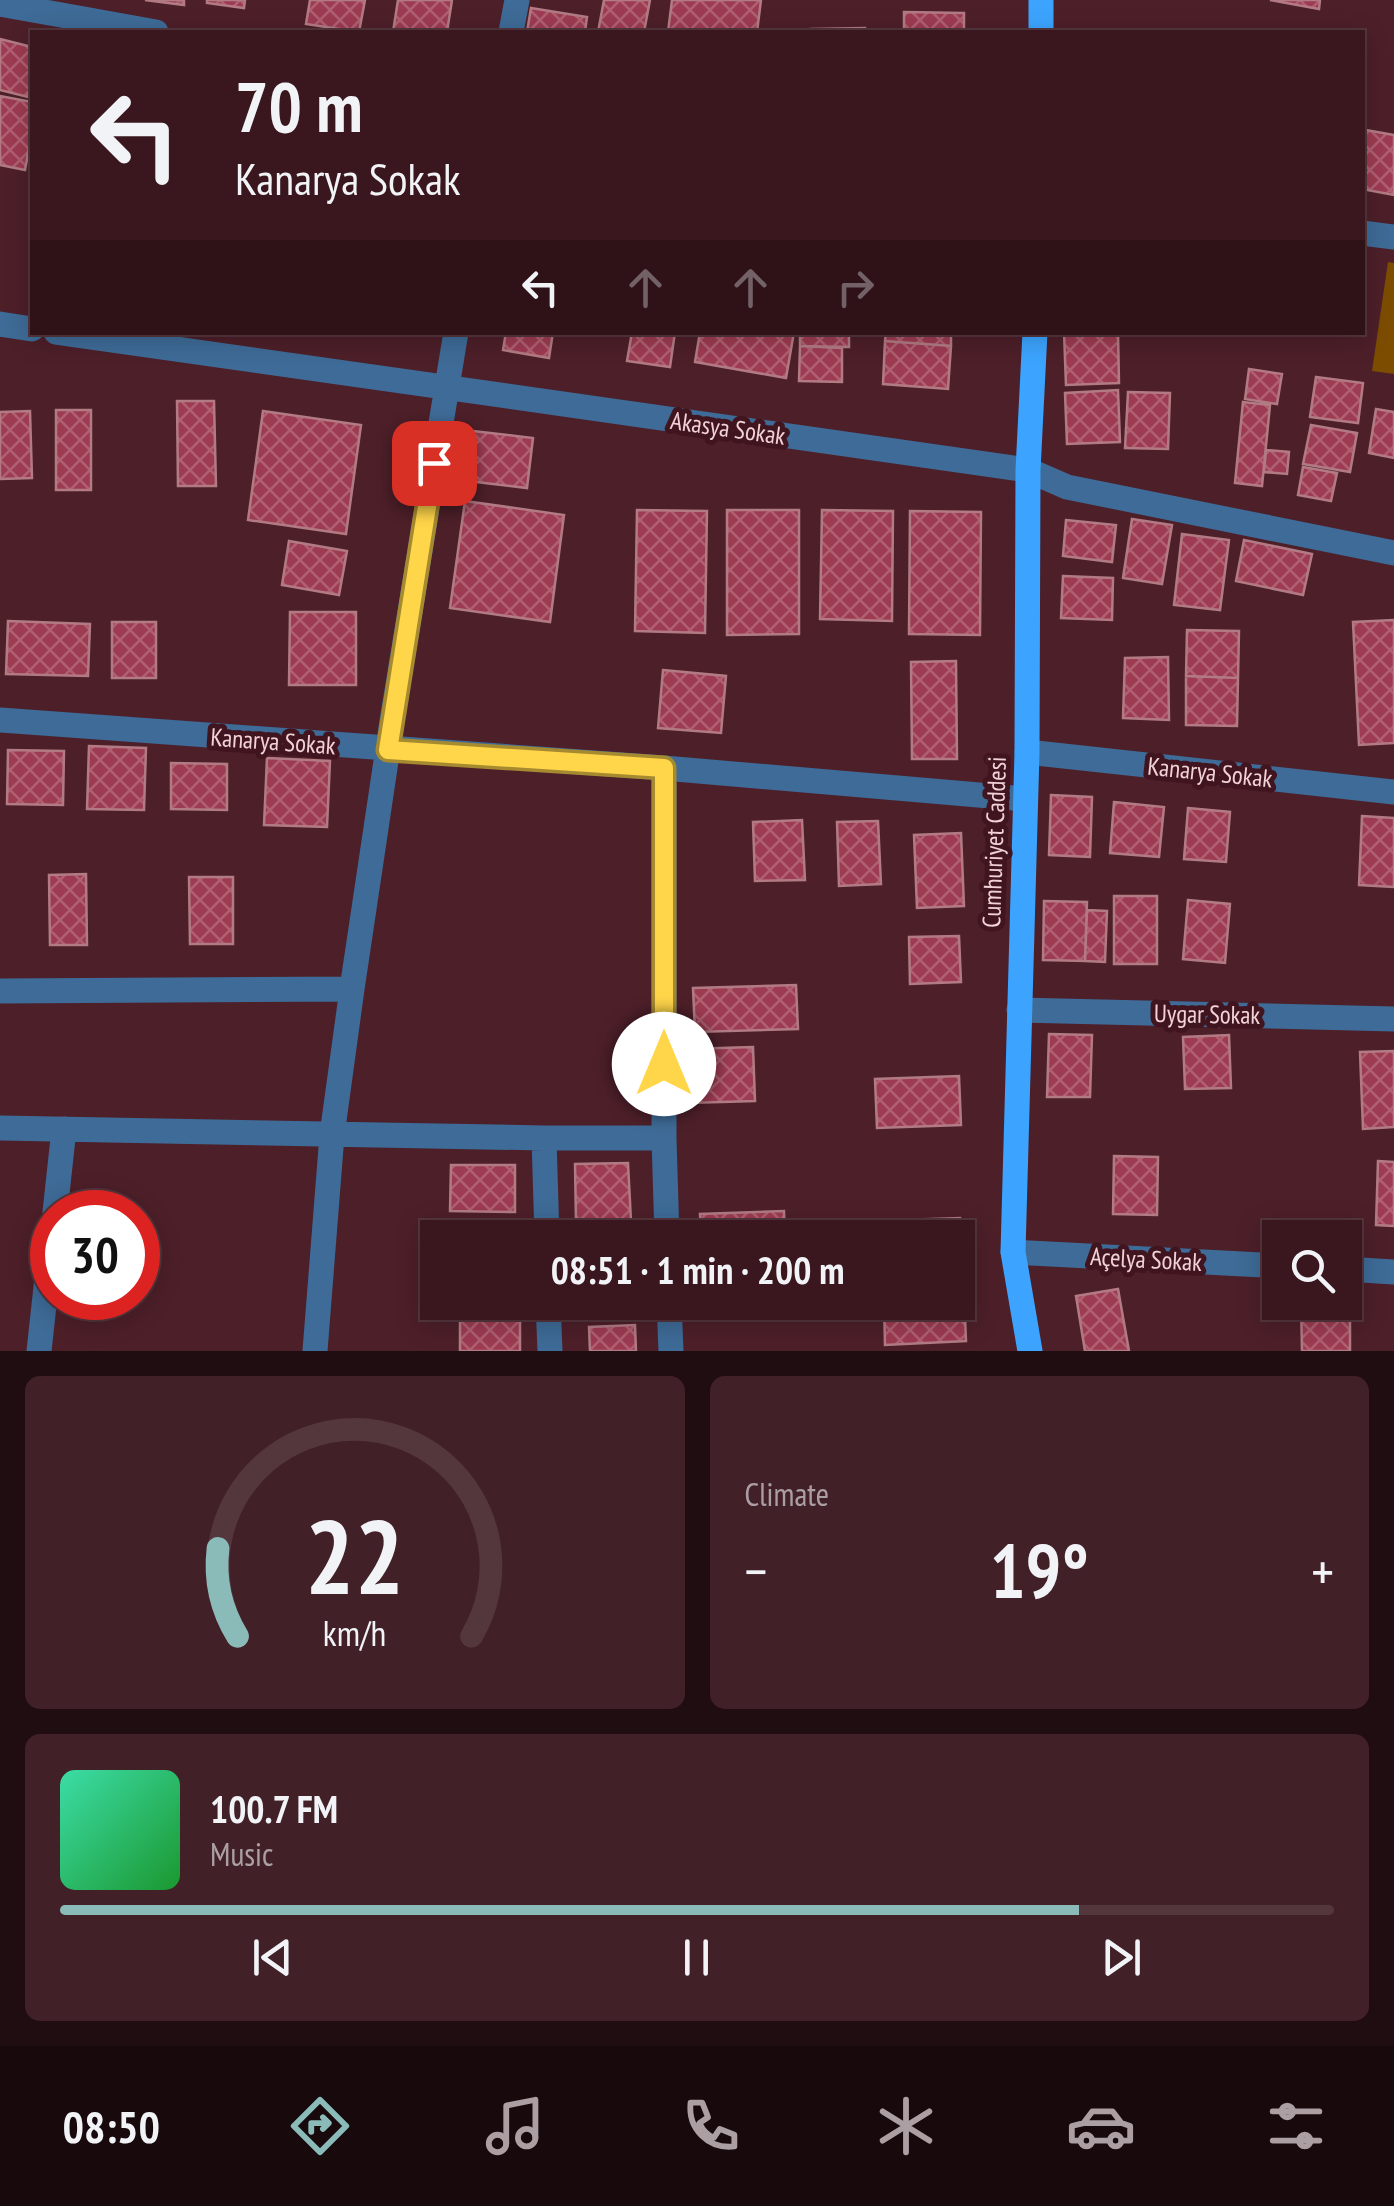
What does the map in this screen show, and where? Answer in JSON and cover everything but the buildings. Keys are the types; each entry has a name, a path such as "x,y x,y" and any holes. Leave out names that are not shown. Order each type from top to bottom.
{"main road":[{"path":"1041,0 1041,30"},
{"name":"Cumhuriyet Caddesi","path":"1030,1351 1012,1252 1027,752 1028,470 1035,335"}],"street":[{"path":"512,30 517,0"},
{"path":"0,4 145,30"},
{"path":"1365,233 1394,237"},
{"path":"0,324 30,329"},
{"name":"Akasya Sokak","path":"77,335 1028,470 1067,487 1394,553"},
{"path":"315,1351 332,1135 352,989 455,335"},
{"name":"Kanarya Sokak","path":"0,720 664,768 1025,799"},
{"name":"Kanarya Sokak","path":"1027,752 1394,792"},
{"path":"664,768 666,1220"},
{"path":"0,990 352,989"},
{"name":"Uygar Sokak","path":"1019,1010 1394,1018"},
{"path":"0,1128 664,1138"},
{"path":"57,1190 64,1129"},
{"path":"544,1138 546,1220"},
{"name":"Açelya Sokak","path":"1012,1252 1262,1265"},
{"path":"1362,1270 1394,1272"},
{"path":"39,1351 42,1320"},
{"path":"549,1320 550,1351"},
{"path":"670,1320 671,1351"}],"shaded area":[{"path":"1388,262 1394,263 1394,374 1372,371"}],"route":[{"path":"434,463 388,750 664,768 664,1064"}]}
